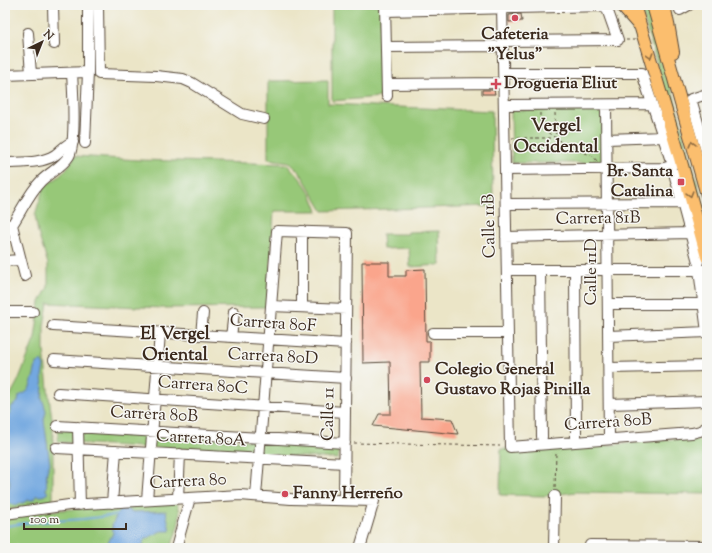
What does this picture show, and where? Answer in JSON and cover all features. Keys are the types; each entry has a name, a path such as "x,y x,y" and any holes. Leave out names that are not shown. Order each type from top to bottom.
{"main road":[{"path":"621,5 643,34"},
{"path":"634,5 643,34 703,265"},
{"path":"653,5 685,98"},
{"path":"664,5 707,194"}],"street":[{"path":"53,5 54,44"},
{"path":"85,143 88,72 88,5"},
{"path":"98,5 100,74 161,76 183,79 242,114 264,119"},
{"path":"386,47 618,40 606,6 385,8 387,96"},
{"name":"Calle 11B","path":"502,7 510,447"},
{"path":"28,33 31,74"},
{"path":"5,75 88,72"},
{"path":"25,276 9,225 34,188 59,167 69,155 73,142 72,73"},
{"path":"387,84 642,73 663,137 675,158 671,166 664,168 603,167 505,170"},
{"path":"706,90 685,98 707,154"},
{"path":"504,105 652,104"},
{"name":"Calle 11D","path":"606,105 607,139 603,167 607,203 608,235 609,439"},
{"path":"607,139 663,137"},
{"path":"5,163 36,162 44,160 55,154 68,143 73,142"},
{"path":"608,336 707,332 703,304 703,265 691,234 674,173"},
{"path":"506,204 682,203"},
{"path":"256,496 277,231 302,231 302,307"},
{"name":"Calle 11","path":"302,231 347,233 344,500"},
{"name":"Carrera 81B","path":"506,236 691,234"},
{"path":"5,260 20,260"},
{"path":"507,270 608,270 703,265"},
{"path":"540,270 542,437"},
{"path":"575,270 576,437"},
{"path":"608,304 703,304"},
{"path":"272,306 346,309"},
{"path":"5,312 33,312"},
{"path":"231,337 234,312"},
{"path":"201,335 203,313"},
{"name":"Carrera 80F","path":"53,326 346,344"},
{"path":"147,500 160,333"},
{"path":"433,333 508,333"},
{"name":"Carrera 80D","path":"54,360 346,378"},
{"path":"608,368 707,366"},
{"name":"Carrera 80C","path":"58,393 345,412"},
{"path":"609,404 707,401"},
{"name":"Carrera 80B","path":"57,426 345,443"},
{"path":"78,427 80,505"},
{"name":"Carrera 80B","path":"510,447 692,433 707,427"},
{"name":"Carrera 80A","path":"56,448 345,463"},
{"path":"112,503 116,451"},
{"path":"178,498 180,454"},
{"name":"Carrera 80","path":"5,514 80,505 240,495 291,499 374,500 360,548"},
{"path":"554,548 555,496"},
{"path":"176,548 190,498"},
{"path":"590,545 666,547 707,546"}],"path":[{"path":"618,40 643,34"},
{"path":"540,108 540,126 567,146 593,156 603,167"},
{"path":"555,108 556,138"},
{"path":"510,138 556,138"},
{"path":"345,443 510,447"},
{"path":"555,496 556,443"}],"green space":[{"path":"332,5 381,5 381,97 332,101"},
{"path":"640,5 649,5 707,219 707,238"},
{"path":"328,80 328,104 492,111 493,206 323,211 301,174 289,162 268,159 268,81"},
{"path":"511,110 603,110 603,163 512,163"},
{"path":"75,156 139,160 286,164 297,174 305,185 318,211 274,211 268,307 163,308 48,303 44,326 44,350 53,426 53,503 5,510 5,405 18,381 35,338 40,302 48,287 48,264 38,233 35,215 44,186 62,174"},
{"path":"439,231 440,265 410,267 409,248 383,249 382,234 408,234 408,232"},
{"path":"58,429 339,446 338,459 58,442"},
{"path":"678,439 707,441 707,494 576,492 545,496 500,495 501,449 575,448"},
{"path":"176,502 180,512 177,531 171,548 5,548 5,518 46,511"}],"water":[{"path":"41,361 44,366 42,376 42,398 46,411 44,420 50,464 48,468 46,486 48,493 43,496 36,496 33,500 28,500 15,505 11,504 5,499 10,482 5,472 5,418 11,412 11,407 18,402 19,396 28,390 36,364"},
{"path":"121,507 133,512 166,511 170,531 161,531 144,540 142,548 108,548 108,543 113,533 112,525"}],"building":[{"name":"Cafeteria \"Yelus\"","path":"521,14 522,21 509,22 509,15"},
{"path":"482,90 494,90 495,94 482,94"},
{"path":"362,262 389,262 389,276 406,276 406,270 425,269 426,341 430,341 430,362 420,362 421,417 452,419 458,434 373,426 379,414 391,414 390,362 363,363"}],"waterway":[{"path":"6,526 118,515"}],"place":[{"name":"Cafeteria \"Yelus\"","path":"515,18"},
{"name":"Drogueria Eliut","path":"496,84"},
{"name":"Br. Santa Catalina","path":"681,182"},
{"name":"Colegio General Gustavo Rojas Pinilla","path":"427,380"},
{"name":"Fanny Herreño","path":"285,494"}],"district":[{"name":"Vergel Occidental","path":"556,137"},
{"name":"El Vergel Oriental","path":"175,345"}]}
